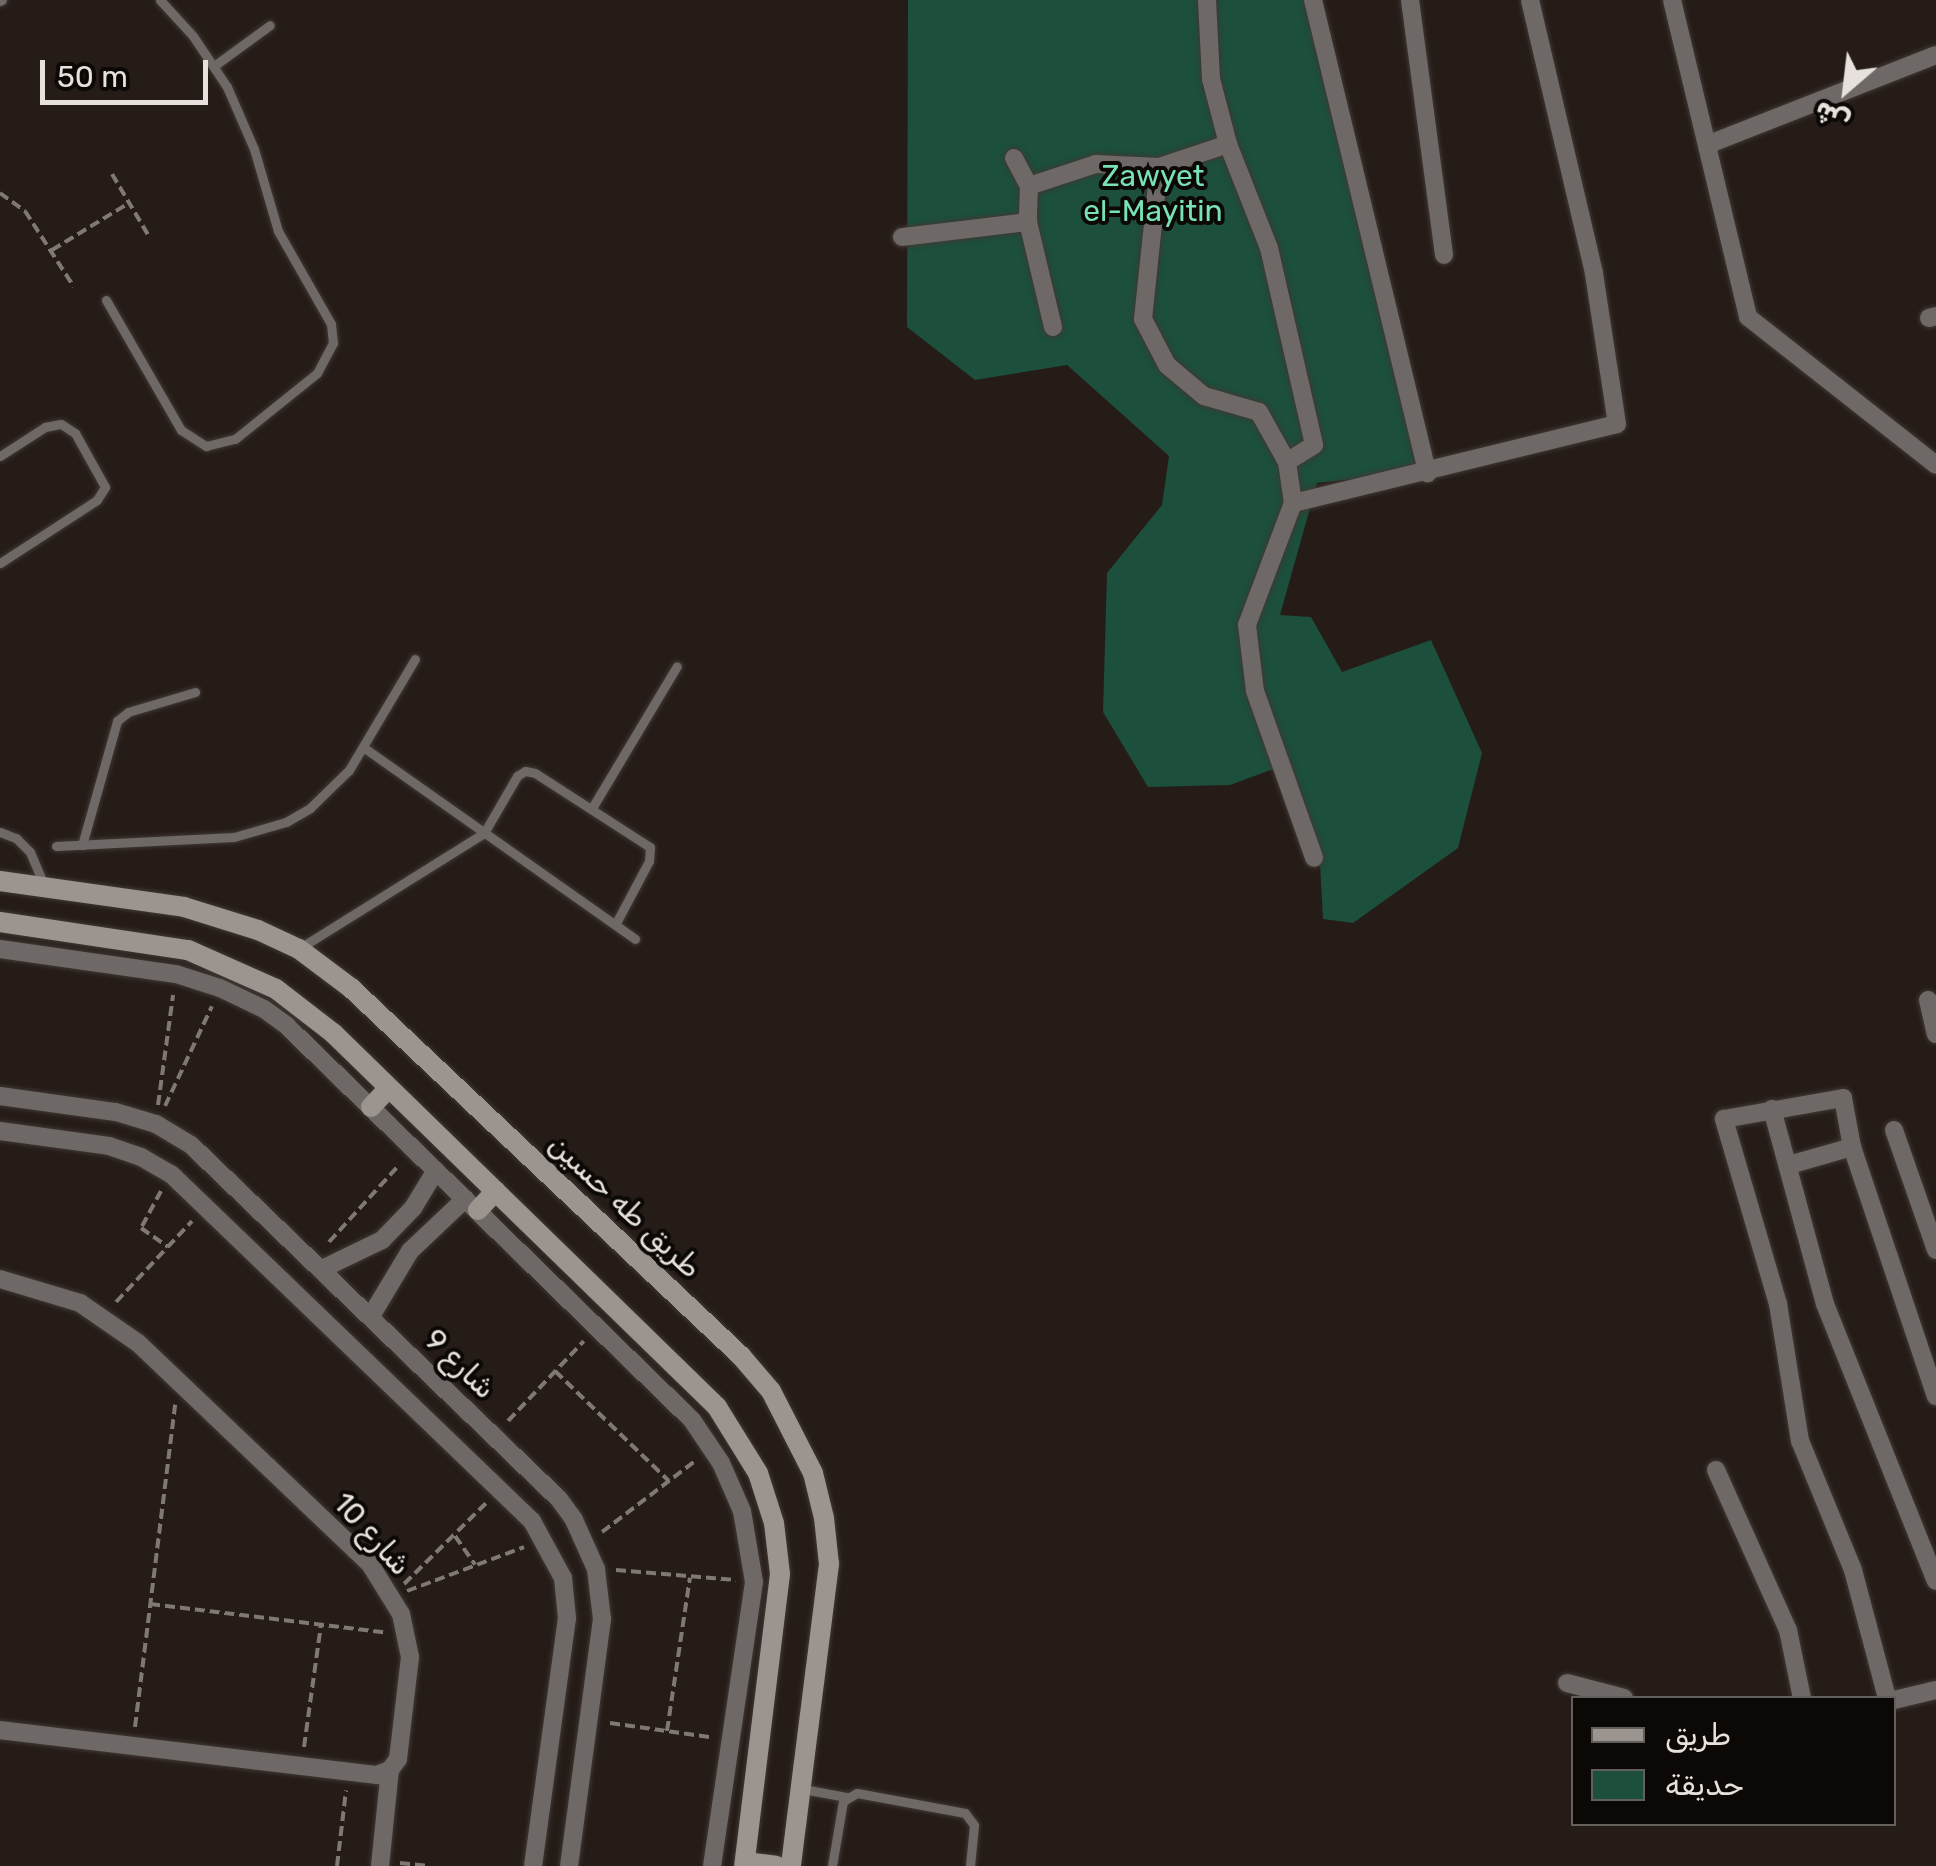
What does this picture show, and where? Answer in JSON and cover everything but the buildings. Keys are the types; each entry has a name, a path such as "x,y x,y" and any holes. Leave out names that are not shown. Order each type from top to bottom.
{"main road":[{"name":"طريق طه حسين","path":"0,881 184,907 222,916 299,949 351,988 741,1356 771,1392 795,1431 824,1518 828,1564 792,1866"},
{"path":"0,922 164,945 233,966 315,1017 699,1388 732,1428 758,1473 774,1523 780,1587 744,1864 776,1866"},
{"path":"371,1107 389,1088"},
{"path":"472,1204 496,1191"}],"street":[{"path":"1206,0 1211,78 1228,144 1269,248 1314,445 1287,462"},
{"path":"1313,0 1427,474"},
{"path":"1410,0 1444,255"},
{"path":"1293,504 1617,424 1594,273 1530,0"},
{"path":"1672,0 1748,318 1936,465"},
{"path":"1709,144 1936,55"},
{"path":"1029,186 1096,164 1159,167 1228,144"},
{"path":"1014,158 1029,186 1028,222 1053,326"},
{"path":"1159,167 1143,319 1167,365 1204,396 1258,412 1287,462 1293,504 1247,625 1255,691 1314,858"},
{"path":"902,237 1028,222"},
{"path":"0,949 176,974 220,988 287,1026 674,1400 712,1448 742,1511 754,1582 712,1866"},
{"path":"1928,1000 1936,1034"},
{"name":"شارع 9","path":"0,1096 116,1112 156,1124 207,1158 559,1499 596,1568 602,1619 569,1866"},
{"path":"1889,1696 1853,1570 1800,1441 1778,1304 1724,1119 1843,1098 1852,1147 1936,1396"},
{"path":"34,1136 38,1102"},
{"path":"1772,1109 1825,1304 1936,1581"},
{"path":"1894,1130 1936,1250"},
{"name":"شارع 9","path":"0,1132 125,1151 171,1174 500,1489 544,1539 563,1578 566,1630 533,1866"},
{"path":"1789,1165 1852,1147"},
{"path":"317,1264 382,1240 413,1208 436,1170"},
{"path":"370,1316 410,1250 472,1204"},
{"name":"شارع 10","path":"0,1279 56,1293 103,1316 178,1380 370,1564 393,1596 407,1635 410,1680 398,1759 390,1770 380,1863"},
{"path":"420,1412 444,1387"},
{"path":"1716,1470 1788,1630 1802,1696"},
{"path":"1567,1683 1616,1696"},
{"path":"1896,1698 1936,1690"},
{"path":"0,1730 349,1773 377,1775 390,1770"}],"lane":[{"path":"106,300 182,430 206,446 235,439 328,360 333,343 331,324 286,246 254,149 214,66 160,0"},
{"path":"214,66 270,26"},
{"path":"0,456 45,427 61,424 75,434 105,487 97,500 0,563"},
{"path":"56,846 261,831 310,808 349,770 416,659"},
{"path":"592,808 678,666"},
{"path":"82,845 116,721 128,712 195,692"},
{"path":"363,747 635,939"},
{"path":"299,949 484,832 517,776 525,771 644,840 652,852 614,924"},
{"path":"0,832 16,838 30,852 45,888"},
{"path":"803,1789 965,1813 974,1825 970,1866"},
{"path":"832,1866 846,1797"}],"path":[{"path":"112,174 150,238"},
{"path":"0,193 26,211 74,287"},
{"path":"51,250 129,204"},
{"path":"156,1124 176,974"},
{"path":"156,1124 220,988"},
{"path":"317,1264 414,1149"},
{"path":"168,1246 142,1231 141,1225 171,1174"},
{"path":"103,1316 206,1206"},
{"path":"494,1435 597,1326"},
{"path":"555,1371 670,1481"},
{"path":"132,1746 178,1380"},
{"path":"586,1544 712,1448"},
{"path":"393,1596 500,1489"},
{"path":"454,1535 474,1565"},
{"path":"393,1596 544,1539"},
{"path":"596,1568 754,1582"},
{"path":"667,1731 690,1576"},
{"path":"150,1604 407,1635"},
{"path":"301,1766 321,1625"},
{"path":"590,1720 732,1741"},
{"path":"337,1866 349,1773"},
{"path":"380,1863 426,1866"}],"green space":[{"name":"Zawyet el-Mayitin","path":"908,0 1306,0 1424,471 1317,483 1280,615 1311,617 1342,672 1431,640 1482,753 1458,848 1353,923 1323,919 1320,863 1279,767 1230,785 1148,787 1103,712 1107,573 1162,505 1169,456 1067,365 975,380 907,327"}]}
